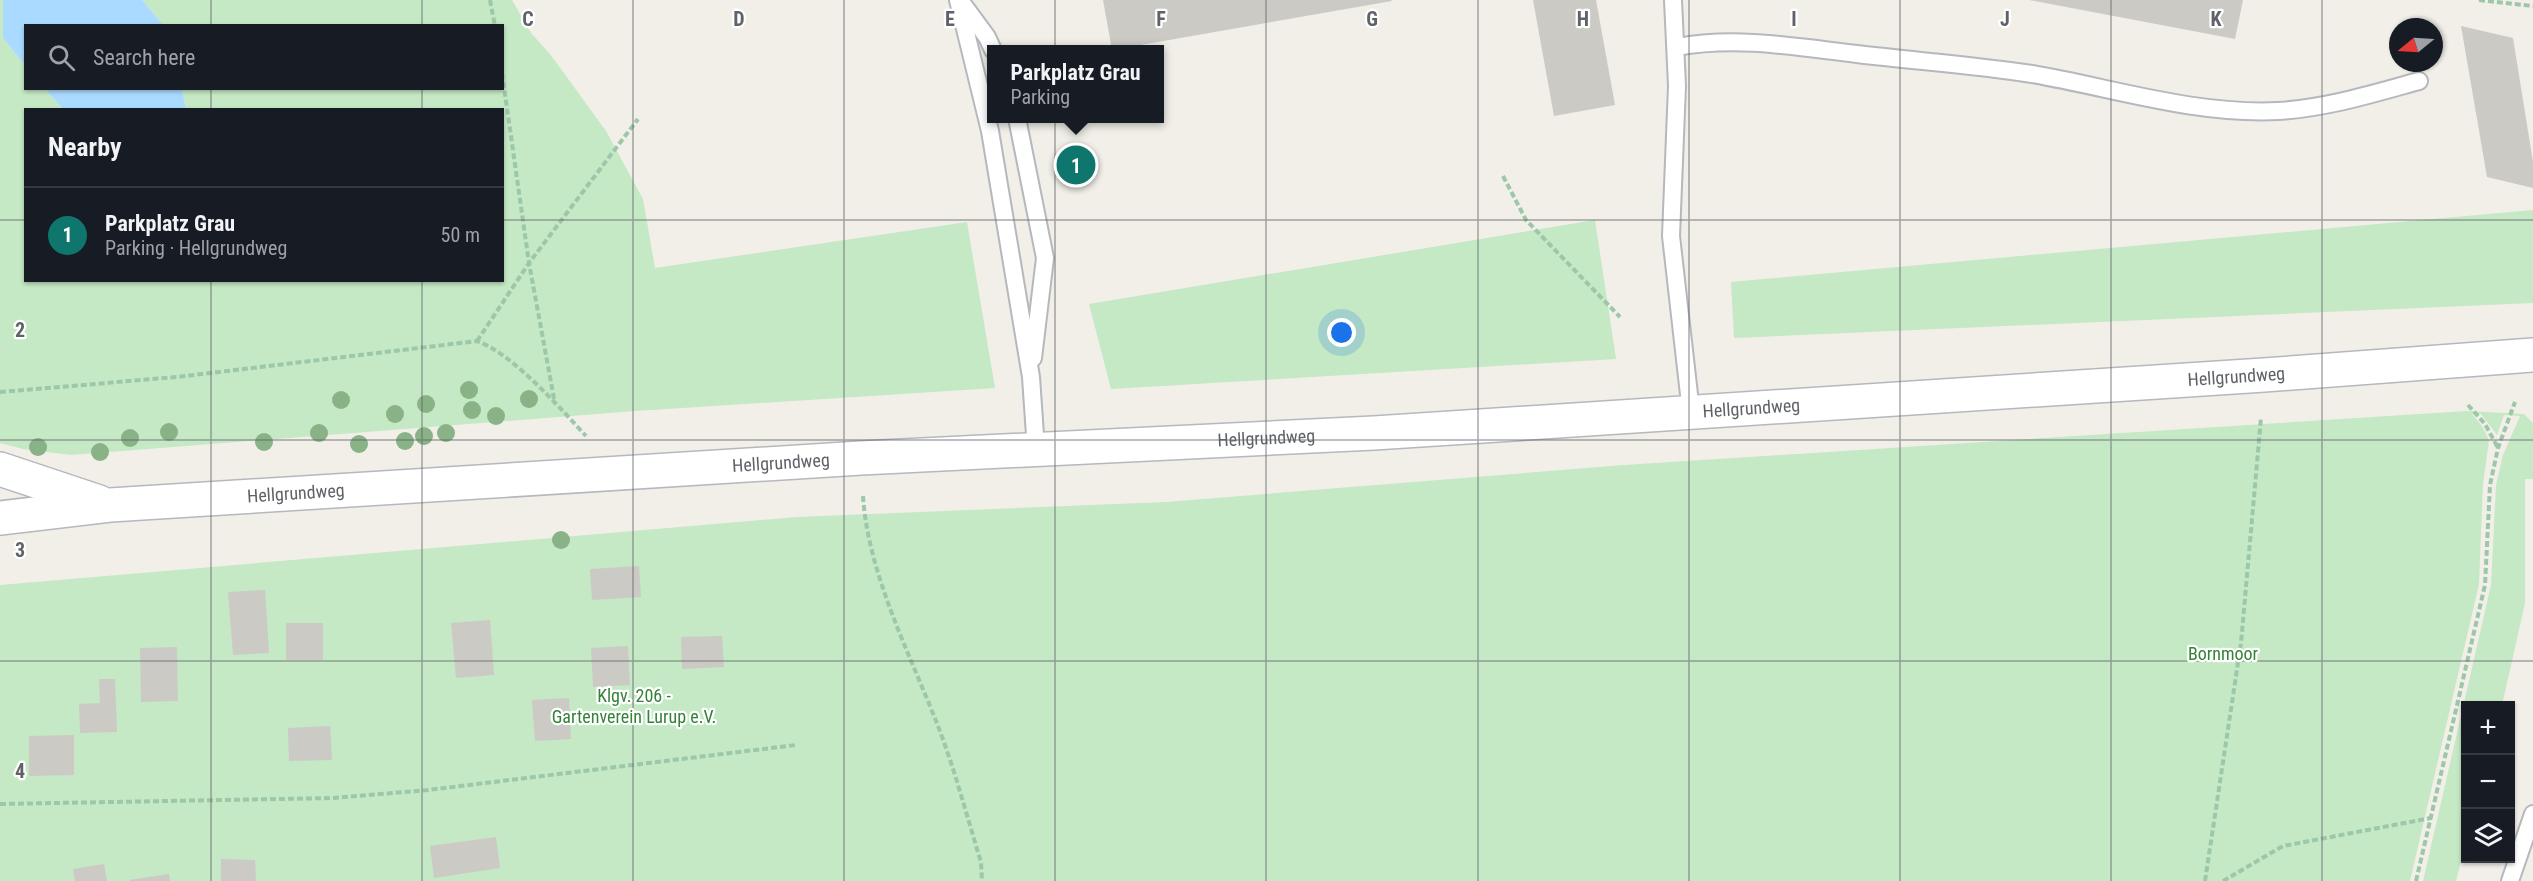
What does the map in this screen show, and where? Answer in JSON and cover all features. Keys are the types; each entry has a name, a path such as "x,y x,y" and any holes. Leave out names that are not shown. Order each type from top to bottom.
{"street":[{"name":"Hellgrundweg","path":"0,518 110,505 861,458 1374,433 2264,375 2533,355"},
{"path":"0,469 110,505"}],"lane":[{"path":"959,0 991,45"},
{"path":"959,0 987,118"},
{"path":"1673,0 1677,47 1671,236 1691,412"},
{"path":"1677,47 1704,42 1737,41 2030,74 2208,109 2277,111 2331,105 2419,81"},
{"path":"988,123 1031,377 1036,450"},
{"path":"1018,123 1045,258 1031,377"},
{"path":"2510,881 2533,814"}],"path":[{"path":"490,0 495,24"},
{"path":"2480,0 2533,6"},
{"path":"504,88 529,263 555,405"},
{"path":"477,340 529,263 638,119"},
{"path":"1503,176 1526,220 1620,317"},
{"path":"0,392 177,377 477,340 492,346 509,359 574,423"},
{"path":"2416,881 2485,585 2490,485 2498,448 2515,402"},
{"path":"2468,405 2485,424 2498,448"},
{"path":"2205,881 2241,643 2261,418"},
{"path":"866,526 883,587 939,730 981,862 982,881"},
{"path":"0,804 334,798 428,790 796,745"},
{"path":"2223,881 2283,846 2431,819"}],"green space":[{"path":"0,0 3,0 3,38 24,64 24,90 46,90 62,108 24,108 24,282 504,282 504,108 186,108 182,90 504,90 504,24 162,24 142,0 512,0 531,33 550,54 606,131 643,199 655,268 967,222 995,388 635,411 71,455 23,449 0,443"},
{"path":"2533,210 2533,303 1734,338 1731,282"},
{"path":"1595,220 1616,359 1111,389 1089,304"},
{"name":"Bornmoor","path":"2467,411 2524,414 2533,423 2533,479 2525,479 2525,603 2503,701 2464,701 2491,585 2496,485 2503,455 2520,416 2504,415 2497,435 2481,414 2472,414 2482,426 2489,440 2483,484 2479,584 2410,881 0,881 0,585 797,517 1166,502 1624,465"},
{"name":"Bornmoor","path":"2461,716 2461,861 2456,881 2423,881"}],"water":[{"path":"3,0 142,0 162,24 24,24 24,64 3,38"},
{"path":"46,90 182,90 186,108 62,108"}],"building":[{"path":"1103,0 1392,1 1141,45 1111,45"},
{"path":"1533,0 1596,0 1615,105 1554,116"},
{"path":"2029,0 2243,0 2235,39"},
{"path":"2461,26 2513,38 2533,162 2533,188 2487,177"},
{"path":"639,566 641,597 592,600 590,569"},
{"path":"265,590 269,653 233,655 228,592"},
{"path":"490,620 494,675 456,678 451,623"},
{"path":"286,623 323,623 323,660 286,660"},
{"path":"722,636 724,667 682,669 681,637"},
{"path":"628,646 630,685 593,687 591,648"},
{"path":"177,647 178,701 141,702 140,648"},
{"path":"99,679 115,679 117,732 80,733 79,704 100,703"},
{"path":"569,698 571,739 535,741 532,700"},
{"path":"330,726 332,760 289,761 288,728"},
{"path":"74,735 74,775 29,776 29,736"},
{"path":"496,837 500,868 434,878 430,846"},
{"path":"221,859 255,860 256,881 221,881"},
{"path":"104,864 107,881 75,881 73,869"},
{"path":"169,874 170,881 129,880"}],"place":[{"name":"Parkplatz Grau","path":"1076,165"}],"park label":[{"name":"Klgv. 206 - Gartenverein Lurup e.V.","path":"634,706"}]}
